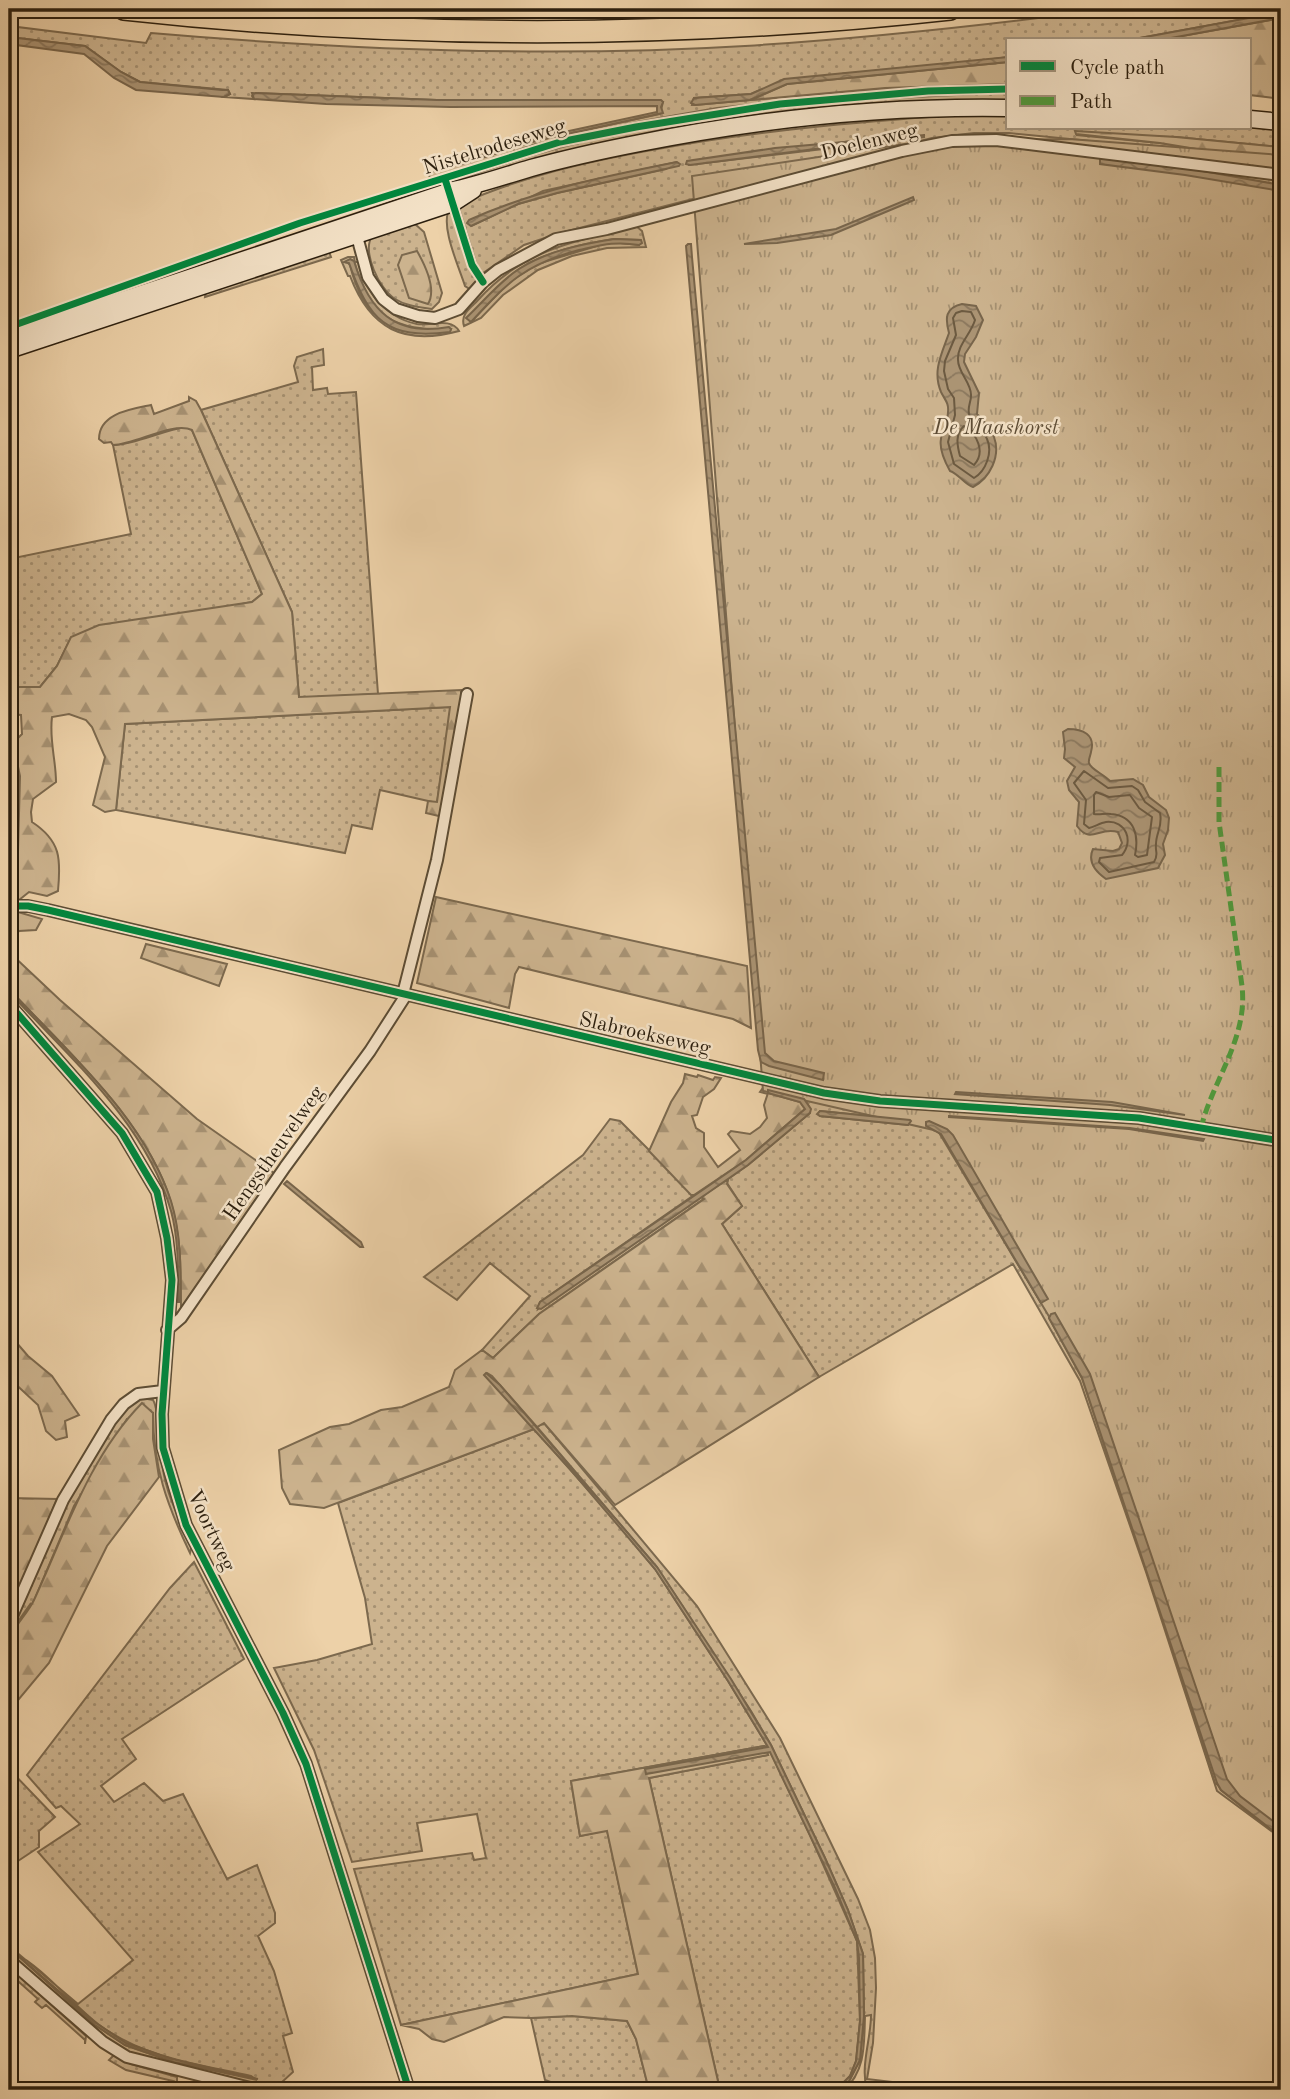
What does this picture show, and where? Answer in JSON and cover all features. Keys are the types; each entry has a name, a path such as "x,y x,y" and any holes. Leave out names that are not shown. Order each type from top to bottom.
{"highway":[{"path":"124,9 248,21 539,31 805,22 950,9"}],"street":[{"name":"Nistelrodeseweg","path":"9,350 427,205 450,191 532,168 638,143 712,130 847,114 1006,107"},
{"path":"1252,119 1281,122"},
{"name":"Doelenweg","path":"355,230 368,277 383,299 396,309 435,318 459,309 483,282 498,270 556,239 607,229 902,151 952,141 996,140 1281,175"},
{"name":"Nistelrodeseweg","path":"9,338 355,230"},
{"name":"Hengstheuvelweg","path":"167,1330 181,1318 285,1167 370,1051 404,994 437,860 467,694"},
{"name":"Slabroekseweg","path":"9,906 38,908 824,1093 893,1102 1139,1118 1281,1141"},
{"name":"Voortweg","path":"9,1004 122,1133 157,1192 167,1238 172,1280 163,1391 163,1448 175,1495 186,1525 278,1702 306,1764 409,2090"},
{"path":"9,1026 19,1016"},
{"path":"9,1623 63,1500 111,1420 124,1404 138,1394 163,1391"},
{"path":"9,1959 103,2042 127,2057 258,2090"}],"green space":[{"path":"1109,9 1281,9 1281,12 1140,38 1006,38 1006,57 760,90 751,94 694,98 692,105 885,88 1006,84 883,90 717,108 533,145 430,180 429,173 462,161 463,164 535,141 660,114 663,102 437,100 256,93 252,96 254,99 224,97 230,94 228,90 140,82 85,46 9,37 9,26 146,43 151,33 373,48 522,52 745,46 973,26"},
{"path":"1281,18 1281,99 1252,95 1252,38 1171,38"},
{"path":"1006,62 1006,84 885,88 751,100 787,84"},
{"path":"1006,93 1006,100 879,105 451,187 453,182 520,159 657,126 797,106"},
{"path":"958,115 1006,115 1006,130 1252,130 1252,127 1281,130 1281,147 1176,137 1076,135 1160,143 1244,156 1009,133 974,133 932,138 560,233 524,245 483,273 478,269 458,205 529,178 578,165 690,143 843,124","holes":["925,137 688,165 858,140","677,162 666,169 518,204 471,226 543,191"]},
{"path":"1075,131 1281,147 1281,163 1160,143 1076,134"},
{"name":"De Maashorst","path":"1069,139 1281,155 1281,1832 1215,1783 1087,1380 938,1131 763,1091 692,176 925,141"},
{"path":"450,208 469,266 479,281 471,290 465,286 448,235 447,215"},
{"path":"415,224 424,232 442,293 439,302 432,309 408,305 389,294 378,279 369,251 372,236"},
{"path":"636,226 642,231 646,247 607,248 572,256 538,270 503,295 481,318 464,326 467,311 496,283 532,258 570,243","holes":["640,240 639,245 610,242 537,264 508,283 471,322 467,318 512,274 541,257 602,241"]},
{"path":"328,249 331,257 205,297 206,290"},
{"path":"417,251 431,284 428,304 409,298 398,265 402,255"},
{"path":"354,257 355,262 359,262 372,294 394,315 417,324 451,324 459,331 422,336 391,329 368,309 341,260","holes":["354,261 368,296 387,317 414,327 451,329 450,331 413,332 398,329 385,322 364,300 347,262"]},
{"path":"323,349 324,365 312,367 313,390 327,388 328,394 356,392 378,694 299,698 292,612 201,410 298,382 294,366 297,357"},
{"path":"189,397 196,401 201,410 292,612 299,697 461,690 443,817 426,813 428,801 437,802 450,707 125,724 116,810 105,812 93,805 105,757 92,727 86,720 69,714 52,717 56,782 33,799 31,812 32,822 49,836 57,852 58,891 47,896 29,892 19,900 9,901 9,887 17,889 20,776 13,743 22,734 21,715 9,714 9,687 40,687 57,666 71,637 99,625 252,602 262,594 192,430 184,428 164,431 113,445 99,439 104,423 118,414 151,405 154,414 189,401"},
{"path":"187,427 192,430 262,594 252,602 71,638 57,666 40,687 9,687 9,559 131,534 113,445"},
{"path":"451,707 437,803 380,790 372,829 352,825 345,853 116,810 125,724"},
{"path":"9,743 13,743 20,776 17,889 9,887"},
{"path":"436,897 747,966 751,1028 733,1019 519,967 515,974 509,1008 417,983"},
{"path":"18,912 42,919 36,930 19,931 9,942 9,914"},
{"path":"146,944 227,964 219,986 141,958"},
{"path":"9,952 197,1119 274,1173 182,1307 177,1231 172,1206 161,1176 126,1117 79,1062 9,989"},
{"path":"685,1074 713,1080 715,1077 721,1078 714,1089 703,1097 697,1115 692,1116 696,1128 704,1133 704,1147 718,1167 740,1150 728,1134 731,1131 750,1134 767,1118 764,1105 768,1093 800,1102 805,1109 746,1160 691,1195 649,1151"},
{"path":"765,1085 841,1102 948,1110 947,1119 938,1125 929,1121 925,1124 941,1134 1041,1303 1048,1299 1055,1313 1049,1318 1082,1378 1217,1783 1221,1790 1281,1838 1217,1791 1080,1381 1013,1264 819,1377 722,1224 742,1206 727,1183 728,1179 810,1113 802,1098 771,1090 768,1094 760,1092","holes":["820,1111 910,1120 908,1125 818,1114"]},
{"path":"610,1119 620,1121 694,1195 540,1302 538,1309 701,1197 705,1198 539,1314 493,1358 482,1350 530,1296 490,1263 457,1300 424,1277 583,1155"},
{"path":"728,1179 727,1184 742,1206 722,1224 819,1377 615,1505 544,1423 537,1427 487,1373 485,1375 534,1429 324,1508 290,1504 282,1488 279,1450 330,1427 349,1424 381,1410 402,1407 449,1387 455,1370 482,1350 493,1358 539,1314 704,1199 701,1197"},
{"path":"9,1334 28,1356 52,1376 79,1415 65,1421 67,1437 56,1440 46,1431 38,1405 9,1378"},
{"path":"142,1398 153,1400 155,1405 166,1484 192,1545 190,1553 163,1485 156,1451 153,1413 127,1419 74,1506 34,1601 9,1640 31,1603 9,1634 65,1503 115,1420 133,1402"},
{"path":"142,1403 153,1413 153,1439 159,1477 107,1546 49,1663 9,1711 7,1656 10,1637 34,1600 93,1471 123,1424"},
{"path":"544,1423 697,1606 780,1738 858,1899 870,1930 876,1988 873,2043 867,2079 892,2082 911,2090 867,2090 865,2062 871,2015 865,2016 862,2056 851,2082 844,2090 821,2090 846,2087 860,2060 864,2016 863,1954 848,1910 771,1745 751,1711 657,1567 537,1427"},
{"path":"534,1429 655,1569 768,1747 571,1781 580,1836 607,1830 638,1974 401,2025 354,1869 472,1853 474,1860 486,1858 477,1814 417,1823 422,1851 352,1862 314,1750 274,1668 317,1660 372,1644 365,1598 338,1503"},
{"path":"10,1498 57,1499 9,1611"},
{"path":"194,1562 244,1659 122,1739 136,1759 101,1786 114,1802 144,1783 163,1801 183,1794 227,1879 257,1865 275,1913 275,1923 258,1936 274,1971 292,2033 283,2036 293,2072 282,2082 307,2090 268,2087 230,2079 159,2062 115,2046 11,1957 15,1951 95,2025 125,2045 174,2062 257,2080 251,2076 191,2063 133,2045 98,2024 56,1986 78,2004 133,1960 38,1852 80,1824 61,1806 56,1808 27,1775 170,1588"},
{"path":"764,1746 765,1748 645,1769 767,1752 768,1755 649,1778 720,2090 649,2090 636,2039 627,2021 572,2016 504,2017 444,2042 432,2039 419,2029 401,2025 638,1974 607,1831 580,1836 571,1781"},
{"path":"770,1751 857,1941 860,2021 856,2061 850,2076 842,2084 802,2090 720,2090 649,1778 768,1755 767,1752"},
{"path":"9,1769 55,1817 39,1831 39,1847 9,1867"},
{"path":"9,1967 86,2036 85,2044 85,2040 46,2005 42,2008 35,2002 38,1999 9,1973"},
{"path":"572,2016 627,2021 636,2039 649,2090 562,2090 559,2085 545,2080 531,2018"},
{"path":"114,2055 131,2064 177,2077 177,2087 169,2084 173,2081 126,2070 109,2060"}],"water":[{"path":"1281,12 1281,18 1171,38 1140,38"},
{"path":"9,37 85,46 140,82 228,90 230,94 224,97 136,90 114,78 84,54 9,44"},
{"path":"1006,57 1006,62 787,84 750,100 695,105 691,103 694,98 751,94 784,79"},
{"path":"252,93 437,100 661,100 663,113 535,141 462,164 462,161 532,139 657,112 657,106 450,107 326,104 254,99"},
{"path":"925,135 686,164 687,161 775,148"},
{"path":"1100,157 1186,168 1281,185 1281,191 1100,164"},
{"path":"677,162 679,166 557,193 518,204 471,226 467,223 494,209 546,192"},
{"path":"913,197 914,200 831,235 777,243 744,244 836,229"},
{"path":"614,239 641,240 642,243 602,245 561,255 519,276 471,322 466,318 505,280 541,257"},
{"path":"691,244 765,1053 774,1061 824,1073 823,1080 769,1066 761,1062 758,1050 686,246"},
{"path":"350,259 354,261 368,294 387,316 399,324 413,328 449,327 450,332 410,333 383,322 364,299 349,263 344,262"},
{"path":"962,304 976,306 983,320 965,354 964,362 979,393 977,414 991,431 996,444 995,459 989,472 973,487 950,471 943,455 941,443 948,409 937,377 949,333 949,311"},
{"path":"1068,729 1078,730 1090,737 1092,746 1089,762 1092,768 1110,781 1133,779 1143,785 1149,797 1166,810 1169,818 1163,844 1165,855 1158,868 1106,879 1094,866 1091,858 1093,849 1113,851 1119,849 1122,843 1118,832 1106,831 1091,835 1077,826 1079,802 1069,790 1067,781 1075,767 1064,758 1063,732"},
{"path":"9,989 102,1087 142,1141 158,1170 171,1201 179,1238 180,1302 174,1222 159,1179 144,1149 103,1093"},
{"path":"768,1090 804,1099 811,1109 810,1113 748,1165 541,1309 537,1308 540,1302 746,1160 805,1109 800,1102 768,1093"},
{"path":"955,1094 1112,1102 1185,1115 1110,1105"},
{"path":"820,1111 911,1121 908,1125 820,1116 817,1114"},
{"path":"949,1116 1130,1128 1204,1139 1203,1141 1129,1129"},
{"path":"929,1121 947,1129 953,1135 1048,1299 1041,1303 941,1134 926,1126"},
{"path":"287,1181 361,1242 363,1247 284,1184"},
{"path":"1055,1313 1090,1374 1227,1779 1240,1796 1281,1827 1281,1837 1221,1790 1217,1783 1082,1378 1049,1318"},
{"path":"486,1373 500,1385 657,1567 771,1745 848,1910 863,1954 864,2016 860,2060 846,2087 802,2090 842,2084 850,2076 856,2061 860,2021 859,1958 857,1941 835,1888 770,1752 646,1774 645,1769 768,1747 655,1569 570,1469 484,1375"},
{"path":"16,1954 96,2023 126,2043 172,2059 258,2079 174,2062 125,2045 95,2025"}],"marked path":[{"path":"1201,1128 1235,1041 1242,1005 1242,986 1219,822 1219,765"}],"cycle path":[{"path":"9,327 300,223 560,142 780,104 928,91 1006,89"},
{"path":"445,179 472,265 483,282"},
{"path":"9,906 48,910 824,1093 880,1101 1139,1118 1281,1141"},
{"path":"9,1004 122,1133 157,1192 167,1238 172,1280 162,1414 163,1448 186,1525 283,1713 306,1764 409,2090"}]}
